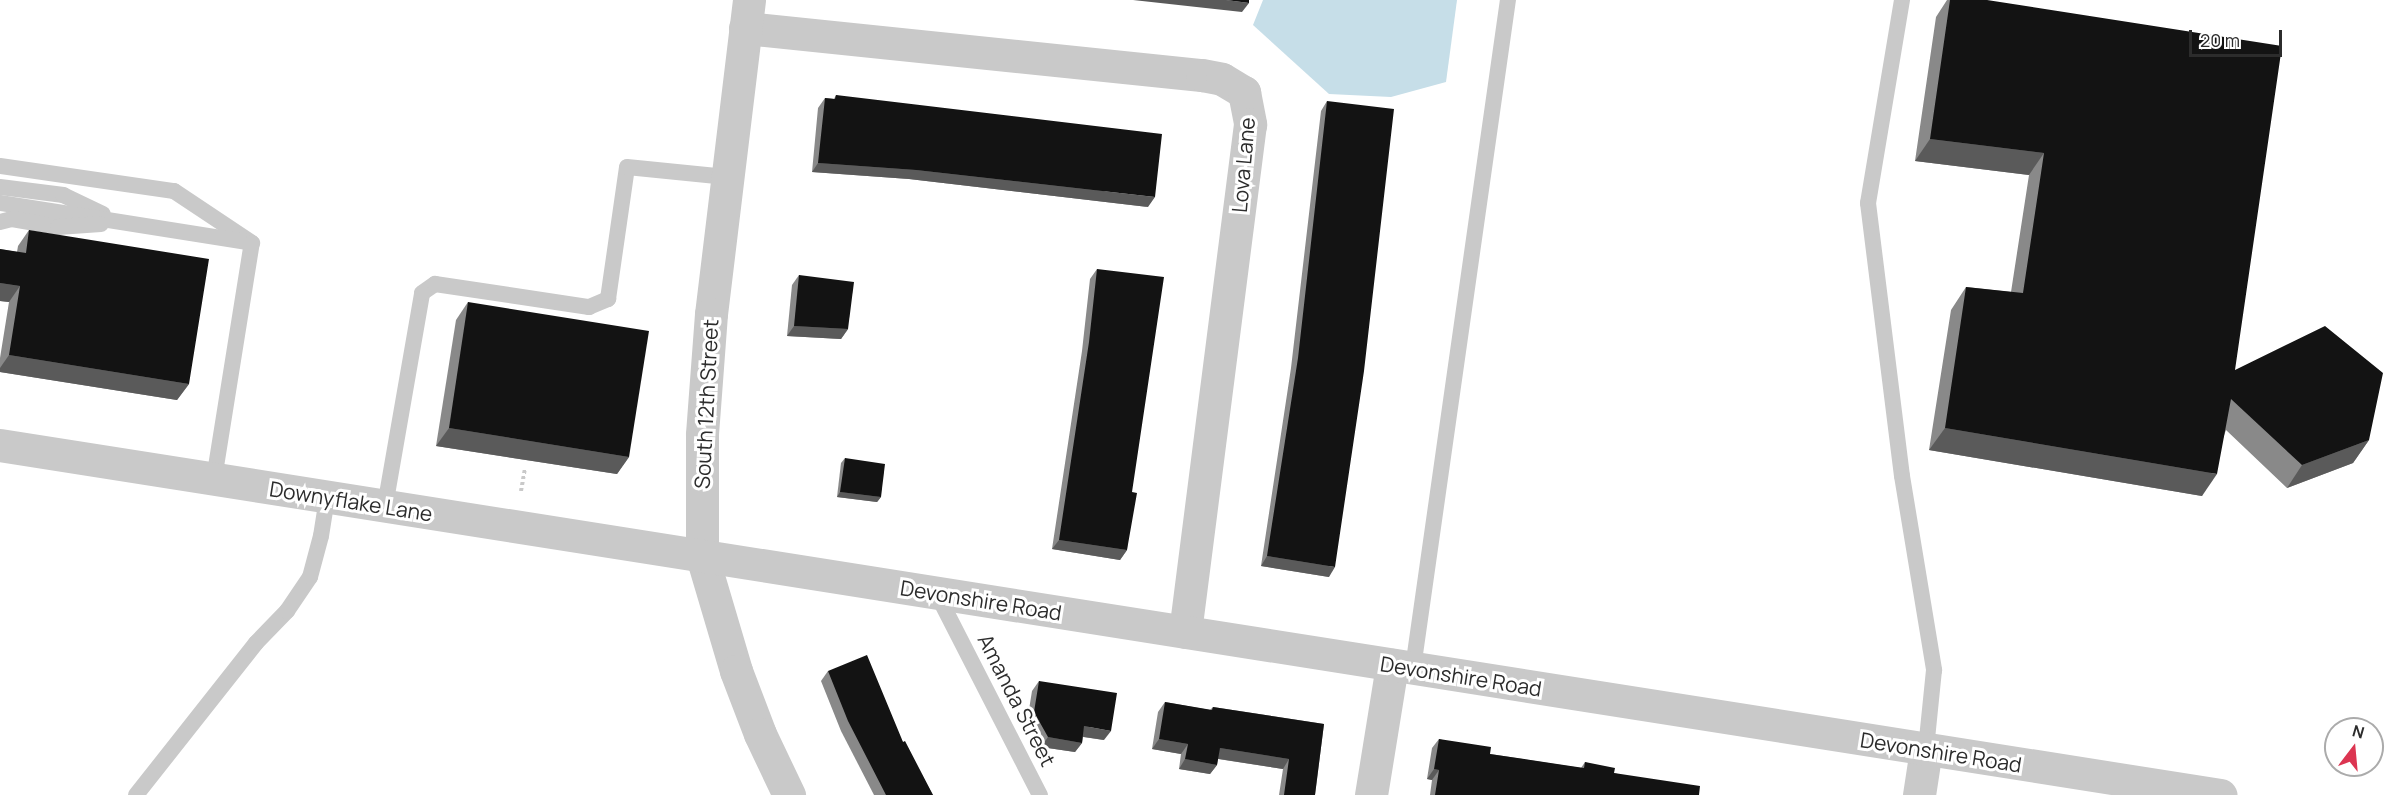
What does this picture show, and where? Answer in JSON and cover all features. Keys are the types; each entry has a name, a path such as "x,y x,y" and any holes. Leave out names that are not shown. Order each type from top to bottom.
{"street":[{"name":"South 12th Street","path":"747,14 711,314 702,435 702,556 736,671 760,734 789,795"},
{"name":"Lova Lane","path":"747,14 1202,75 1222,79 1244,92 1250,124 1185,632"},
{"name":"Downyflake Lane","path":"0,446 702,556"},
{"name":"Devonshire Road","path":"702,556 2221,795"},
{"path":"1371,795 1403,667"},
{"path":"1919,795 1926,749"}],"lane":[{"path":"1403,667 1508,0"},
{"path":"1902,0 1868,203 1902,476 1934,670 1926,749"},
{"path":"0,166 174,191 252,243"},
{"path":"385,506 422,293 435,284 589,307 608,299 627,167 727,177"},
{"path":"0,187 63,195 117,222"},
{"path":"0,204 252,243"},
{"path":"0,222 12,219 58,227 77,227 117,222"},
{"path":"214,479 252,243"},
{"path":"136,795 256,643 287,611 310,577 321,536 327,497"},
{"name":"Amanda Street","path":"937,594 1040,795"}],"path":[{"path":"521,491 525,468"}],"water":[{"path":"1263,0 1457,0 1446,82 1391,97 1329,94 1253,25"}],"building":[{"path":"1226,0 1249,0 1249,3"},
{"path":"1950,0 1987,0 2282,46 2235,370 2325,326 2383,373 2369,440 2302,465 2231,399 2217,474 1945,428 1966,287 2023,293 2044,153 1930,139"},
{"path":"836,95 1162,134 1155,197 916,170 818,163 825,98 835,99"},
{"path":"1327,101 1394,109 1364,371 1335,567 1267,556 1298,358"},
{"path":"29,230 209,259 189,384 9,355 20,286 0,283 0,249 26,253"},
{"path":"1097,269 1164,277 1132,492 1137,493 1127,550 1059,540 1089,342"},
{"path":"799,275 854,282 848,329 794,326"},
{"path":"468,302 649,331 629,457 449,428"},
{"path":"845,458 885,464 881,497 840,492"},
{"path":"867,655 903,742 905,741 933,795 886,795 848,721 828,671"},
{"path":"1039,681 1117,693 1111,731 1084,726 1082,743 1048,737 1034,712"},
{"path":"1165,702 1324,724 1315,795 1284,795 1289,759 1220,748 1217,765 1185,759 1188,744 1159,739"},
{"path":"1439,739 1491,747 1490,754 1584,768 1585,762 1615,768 1614,773 1700,786 1699,795 1435,795 1439,770 1434,769"}]}
